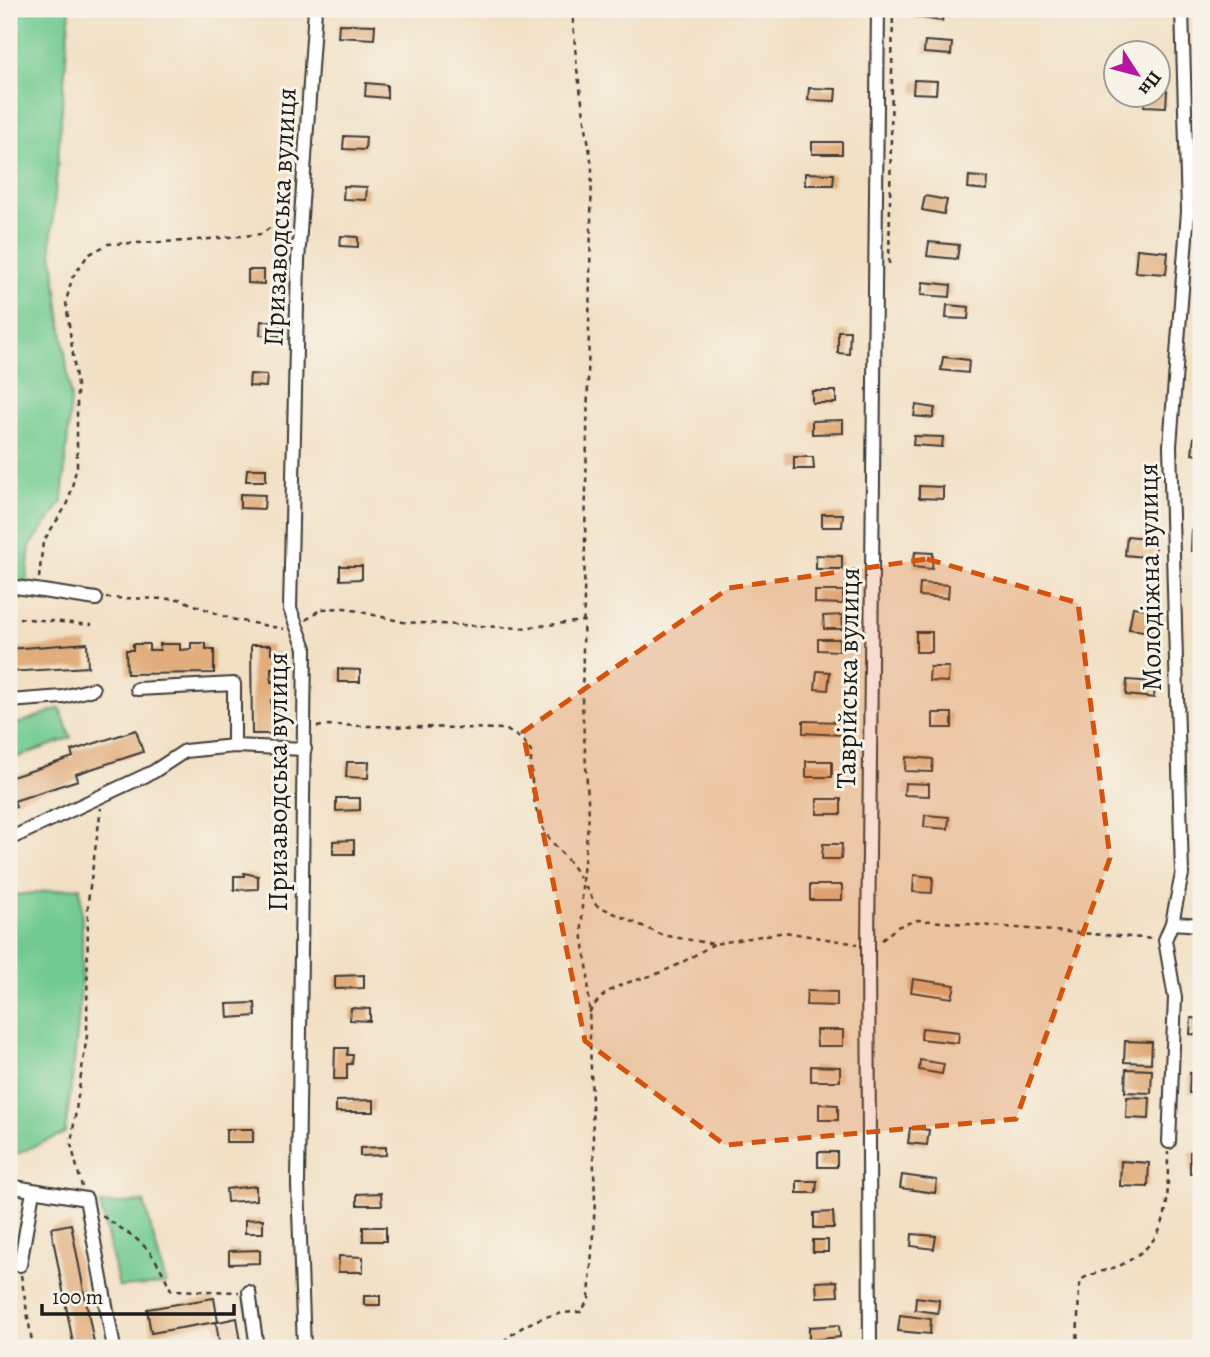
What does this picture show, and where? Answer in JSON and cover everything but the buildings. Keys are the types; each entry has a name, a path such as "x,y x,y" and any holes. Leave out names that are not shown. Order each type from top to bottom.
{"street":[{"name":"Призаводська вулиця","path":"304,1348 298,1184 305,648 290,609 298,261 315,9"},
{"name":"Таврійська вулиця","path":"870,1348 869,951 878,9"},
{"name":"Молодіжна вулиця","path":"1165,940 1172,923 1182,874 1170,446 1188,211 1182,9"},
{"path":"9,586 96,599"},
{"path":"137,689 234,684 234,746"},
{"path":"9,701 64,697 93,689"},
{"path":"9,839 153,772 185,751 234,746 305,749"},
{"path":"1172,923 1201,925"},
{"path":"1165,940 1175,998 1169,1142"},
{"path":"9,1186 86,1203 114,1348"},
{"path":"14,1264 33,1191"},
{"path":"249,1292 257,1348"}],"path":[{"path":"496,1348 513,1332 536,1318 581,1312 589,1299 595,1202 582,881 589,815 582,703 592,166 577,69 572,9"},
{"path":"37,592 43,542 68,503 77,466 78,386 66,302 72,278 88,255 108,244 187,242 262,234 288,212 303,185"},
{"path":"96,599 129,596 179,598 231,619 300,634 307,619 321,609 345,608 403,622 521,628 583,621"},
{"path":"9,617 92,625"},
{"path":"305,735 326,725 505,729 516,735 531,752 531,773 541,825 571,860 596,905 662,936 714,944 785,932 869,951 897,927 917,920 1165,940"},
{"path":"103,795 88,901 88,1035 71,1144 86,1203 140,1241 156,1257 171,1290 249,1292"},
{"path":"589,1013 599,996 620,985 664,971 714,944"},
{"path":"1077,1348 1079,1288 1082,1279 1121,1264 1157,1239 1167,1203 1169,1142"},
{"path":"14,1264 33,1348"}],"highlighted area":[{"path":"927,559 1078,603 1110,858 1016,1119 725,1145 585,1041 523,732 729,588"}],"green space":[{"path":"9,9 70,9 51,244 71,399 62,502 30,546 26,585 9,582"},
{"path":"60,708 71,738 9,760 9,727"},
{"path":"80,887 81,980 65,1133 9,1157 9,896"},
{"path":"144,1202 166,1284 119,1287 100,1204"}]}
